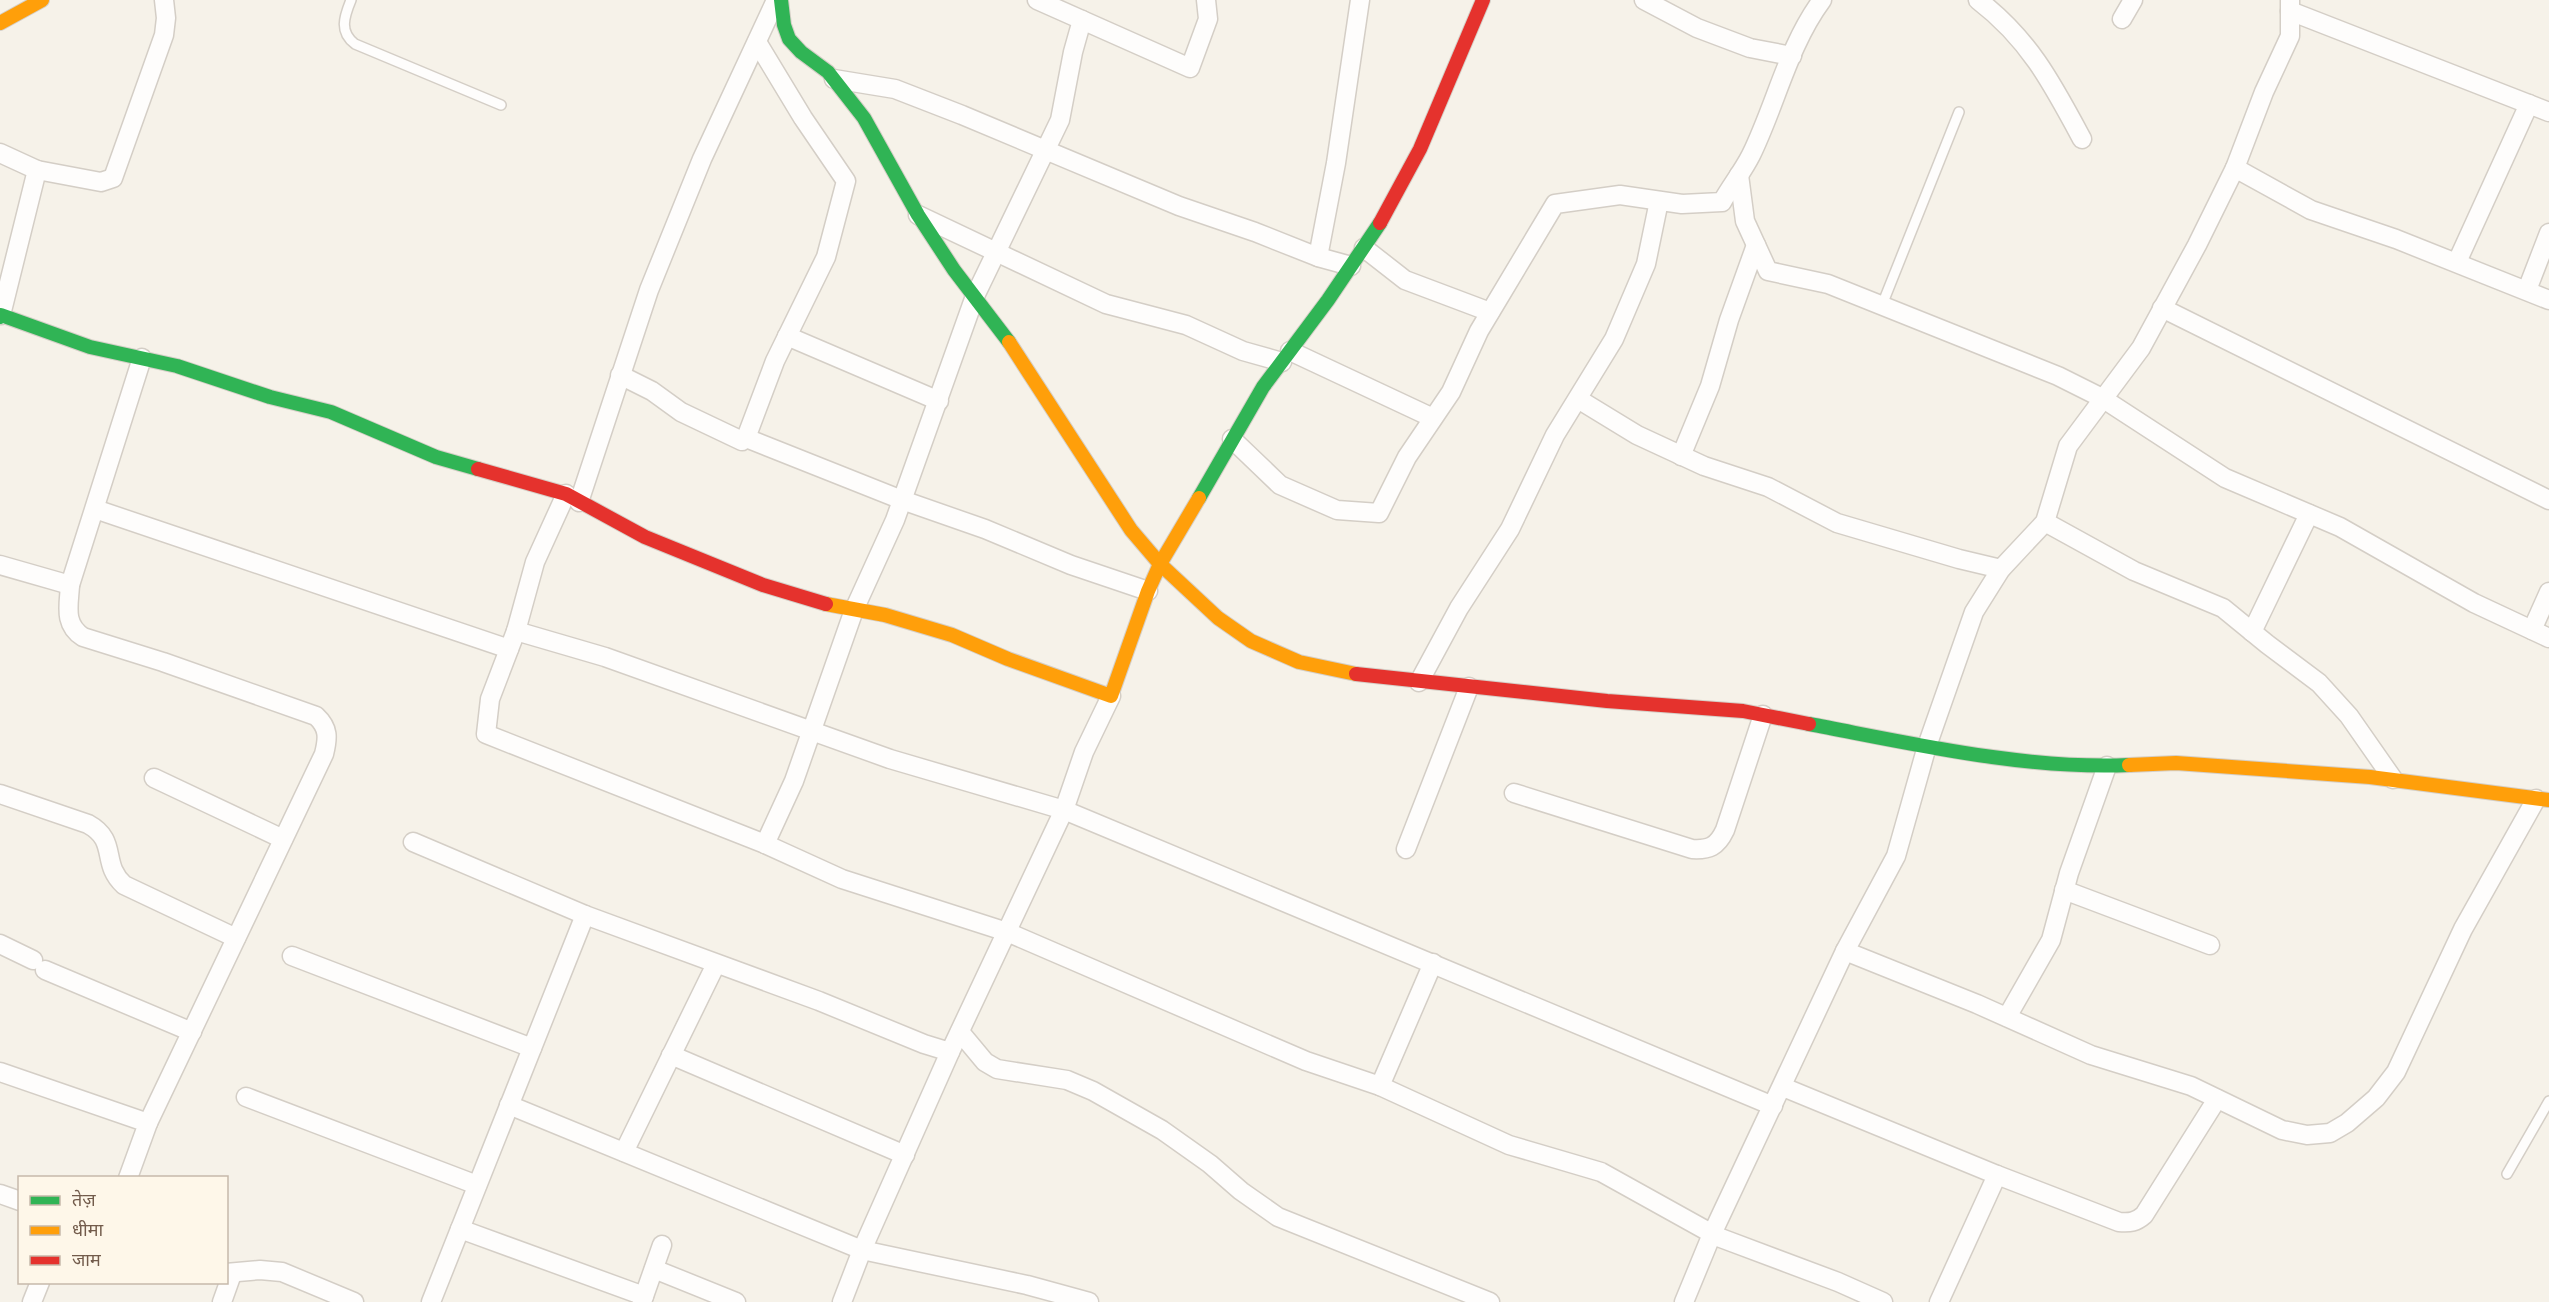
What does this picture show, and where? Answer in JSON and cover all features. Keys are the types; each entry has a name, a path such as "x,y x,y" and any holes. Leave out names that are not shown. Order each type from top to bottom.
{"street":[{"path":"8,13 42,0"},
{"path":"0,153 37,170 101,182 113,178 164,35 166,18 164,0"},
{"path":"776,0 702,159 649,290 620,375 573,498 535,562 516,631 490,699 486,734 765,844 842,879 1007,932 1306,1061 1380,1086 1509,1145 1601,1172 1712,1234 1838,1282 1882,1302"},
{"path":"781,0 784,25 789,39 834,79 864,118 918,215 954,270 1008,341 1131,530 1160,564 1218,618 1251,641 1299,662 1359,675 1607,701 1743,711 1927,746 2020,759 2107,766 2176,763 2393,779 2542,800 2463,929 2396,1072 2376,1098 2347,1123 2330,1133 2307,1135 2282,1130 2191,1086 2091,1055 2007,1017 1845,951"},
{"path":"1037,0 1190,68 1208,19 1206,0"},
{"path":"1318,257 1336,163 1360,0"},
{"path":"842,1302 862,1250 950,1052 1064,810 1084,752 1111,696 1148,591 1160,564 1263,387 1388,212 1420,150 1483,0"},
{"path":"1644,0 1697,28 1750,48 1792,56"},
{"path":"1232,439 1280,485 1336,510 1378,513 1407,457 1451,392 1490,312 1555,204 1620,195 1682,204 1722,202 1751,156 1792,56 1811,15 1822,0"},
{"path":"1978,0 2008,25 2028,47 2082,139"},
{"path":"2122,19 2133,0"},
{"path":"1684,1302 1712,1234 1845,951 1896,856 1927,746 1974,612 2001,569 2045,522 2068,446 2141,348 2235,168 2264,92 2290,36 2290,5 2549,112"},
{"path":"765,844 794,781 854,610 902,500 975,296 995,250 1048,150 1060,120 1073,52 1082,20"},
{"path":"620,375 652,392 681,412 741,441 746,438 775,360 826,257 846,181 802,118 757,42"},
{"path":"834,79 895,89 1048,150 1179,206 1318,257 1351,266"},
{"path":"2457,262 2529,104"},
{"path":"2235,168 2311,210 2457,262 2549,300"},
{"path":"37,170 0,316 90,346 177,366 270,397 331,412 436,456 573,498 645,537 752,581 854,610 885,615 952,635 1008,659 1111,696"},
{"path":"1738,175 1744,221 1768,271 1828,284 2058,376 2102,398 2225,478 2340,527 2474,603 2549,638"},
{"path":"1419,682 1460,608 1510,529 1555,435 1614,339 1646,264 1659,201"},
{"path":"918,215 1106,304 1186,325 1243,351 1286,356 1433,418"},
{"path":"2527,290 2549,233"},
{"path":"1681,456 1710,386 1729,320 1756,245"},
{"path":"1364,248 1405,280 1490,312"},
{"path":"2162,308 2549,500"},
{"path":"787,336 939,401"},
{"path":"129,1176 148,1124 324,754 327,741 324,723 316,716 163,662 83,637 74,631 70,624 70,585 142,358"},
{"path":"1578,399 1636,435 1704,466 1768,487 1837,523 2001,569"},
{"path":"746,438 902,500 985,529 1071,565 1148,591"},
{"path":"95,509 509,649"},
{"path":"2252,633 2309,514"},
{"path":"2045,522 2134,571 2223,608 2252,633 2319,683 2349,716 2393,779"},
{"path":"0,565 70,585"},
{"path":"2532,630 2549,592"},
{"path":"516,631 605,657 890,759 1064,810 1773,1106"},
{"path":"1406,849 1469,687"},
{"path":"1514,793 1692,849 1712,847 1720,842 1725,830 1763,715"},
{"path":"2007,1017 2051,940 2064,890 2107,766"},
{"path":"154,778 283,839"},
{"path":"0,794 98,829 107,843 115,876 124,885 236,938"},
{"path":"413,842 585,915 950,1052"},
{"path":"2064,890 2210,945"},
{"path":"431,1302 585,915"},
{"path":"0,944 39,965 192,1032"},
{"path":"292,956 532,1048"},
{"path":"1380,1086 1433,963"},
{"path":"624,1152 716,964"},
{"path":"960,1032 985,1062 998,1069 1067,1080 1092,1091 1162,1130 1278,1217 1488,1302"},
{"path":"671,1055 905,1155"},
{"path":"0,1072 148,1124"},
{"path":"1783,1087 1997,1175 2119,1222 2128,1223 2137,1221 2144,1215 2217,1099"},
{"path":"246,1097 477,1185"},
{"path":"509,1105 862,1250 1027,1285 1089,1302"},
{"path":"1939,1302 1997,1175"},
{"path":"0,1194 18,1201"},
{"path":"460,1229 643,1299 662,1245"},
{"path":"654,1269 736,1302"},
{"path":"229,1274 260,1270 282,1272 354,1302"},
{"path":"32,1302 39,1284"},
{"path":"222,1302 226,1284"}],"lane":[{"path":"351,0 346,11 344,31 348,39 355,44 501,105"},
{"path":"1882,305 1959,112"},
{"path":"2507,1174 2548,1106"}],"traffic: fast":[{"path":"781,0 784,25 789,39 801,52 828,72 864,118 918,215 954,270 1009,342"},
{"path":"1199,498 1263,387 1328,300 1380,223"},
{"path":"0,317 1,315 90,347 177,366 270,397 331,412 436,457 478,469"},
{"path":"1809,724 1968,754 2050,763 2129,765"}],"traffic: slow":[{"path":"0,23 42,0"},
{"path":"1009,342 1131,530 1160,564 1218,618 1251,641 1299,662 1356,674"},
{"path":"826,604 885,615 952,635 1008,659 1111,696 1148,591 1160,564 1199,498"},
{"path":"2129,765 2176,763 2370,777 2549,800"}],"traffic: jam":[{"path":"1380,223 1420,149 1483,0"},
{"path":"478,469 566,494 645,537 763,585 826,604"},
{"path":"1356,674 1607,701 1743,711 1809,724"}]}
